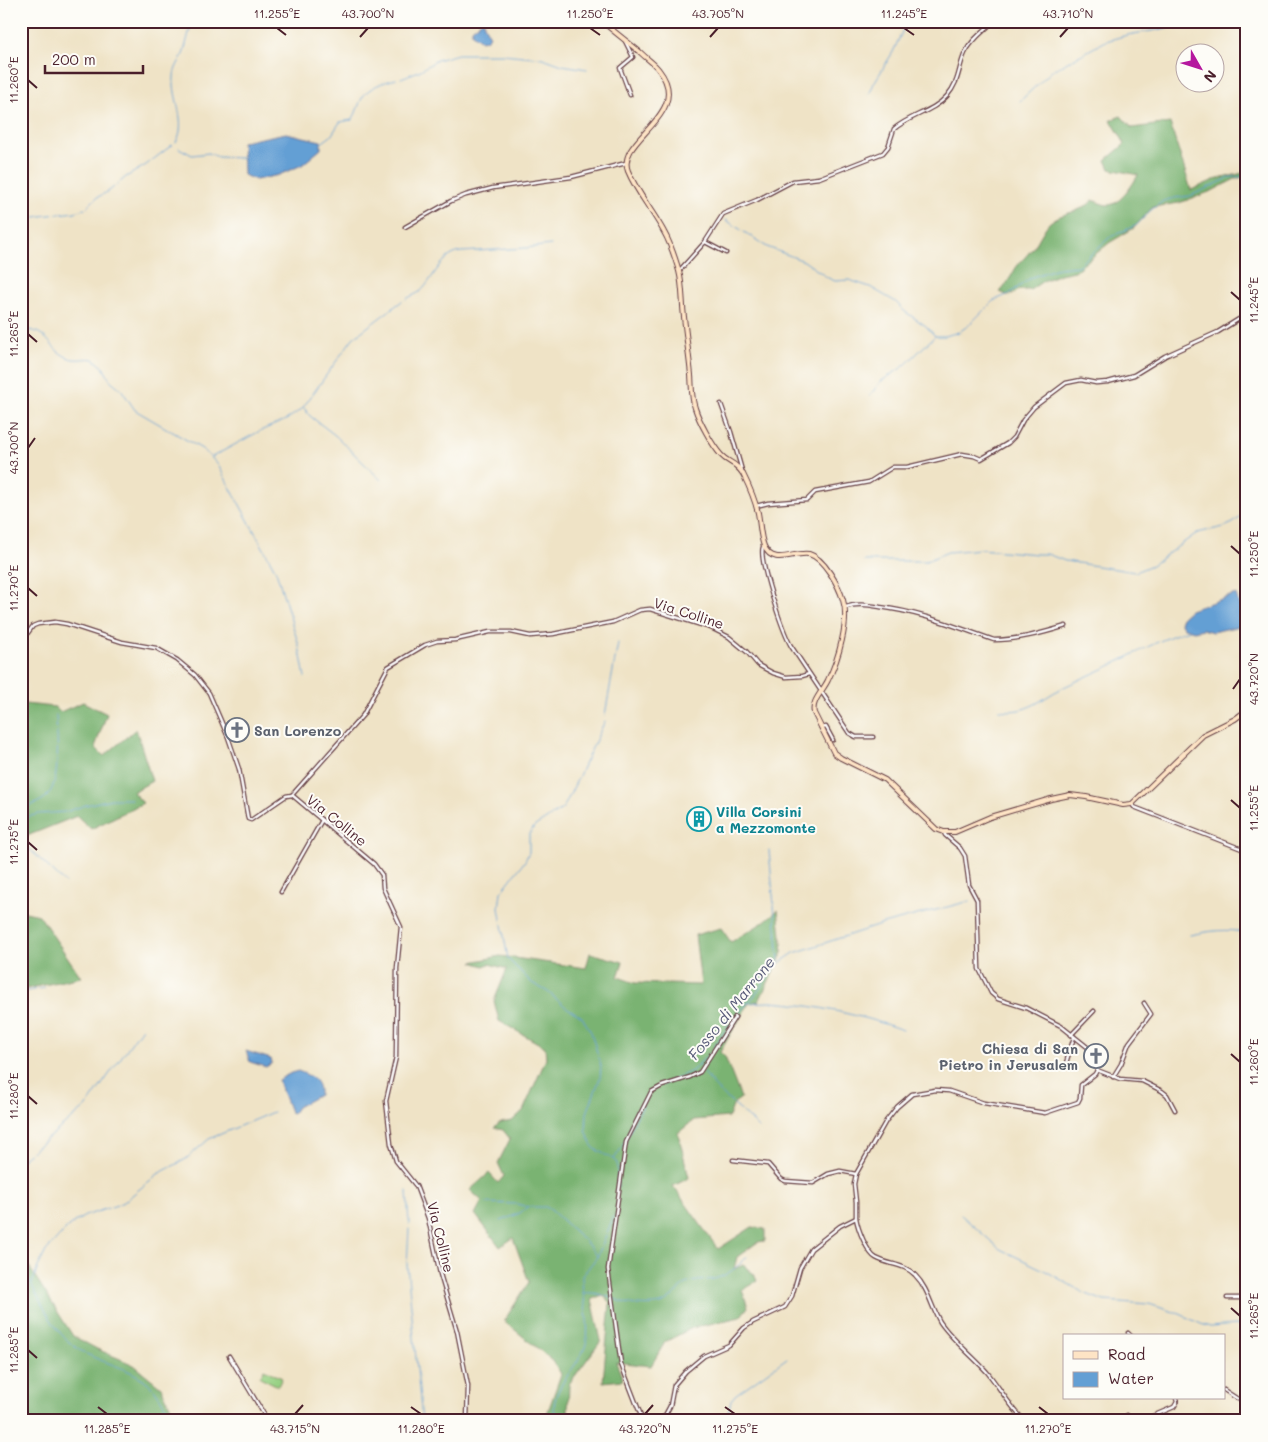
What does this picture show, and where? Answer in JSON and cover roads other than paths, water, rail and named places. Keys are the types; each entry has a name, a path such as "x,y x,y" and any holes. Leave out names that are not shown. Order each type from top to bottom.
{"main road":[{"path":"602,21 660,71 667,92 666,104 660,117 632,148 627,156 626,163 635,184 665,233 679,272 695,409 722,456 735,463 743,474 756,506 764,546 770,553 779,557 803,554 817,558 838,586 846,607 845,625 834,667 813,706 821,728 837,756 885,780 933,826 944,832 954,832 990,817 1051,799 1070,796 1086,797 1123,805 1132,804 1203,735 1235,719 1247,710"}],"street":[{"path":"679,272 705,242 723,214 757,200 792,181 819,178 883,153 888,147 894,129 933,107 948,94 960,74 964,55 969,46 994,21"},
{"path":"624,40 633,57 620,68 630,95"},
{"path":"405,227 451,201 466,195 493,188 572,177 626,163"},
{"path":"705,242 726,253"},
{"path":"756,506 768,503 807,500 814,492 869,482 893,467 907,467 962,454 974,456 981,460 1008,443 1034,407 1066,384 1081,380 1096,383 1108,382 1134,375 1165,356 1218,332 1239,319 1247,318"},
{"path":"721,404 732,432 743,474"},
{"path":"764,546 762,551 766,570 783,632 797,657 850,734 856,737 873,737"},
{"path":"846,607 854,604 863,604 899,609 935,619 994,640 1042,633 1066,626"},
{"name":"Via Colline","path":"467,1421 468,1386 457,1332 440,1274 428,1218 416,1186 396,1160 391,1144 386,1101 396,1058 397,968 401,927 383,888 382,875 374,864 292,795 363,714 388,667 425,645 437,641 455,640 490,632 511,632 530,636 553,634 613,622 640,610 650,609 711,628 729,637 747,652 758,665 773,673 786,677 809,674"},
{"path":"21,642 33,626 55,622 68,624 122,642 156,648 177,660 195,675 209,693 228,737 239,769 248,818 251,820 286,796 292,795"},
{"path":"821,728 827,728 833,740"},
{"path":"1132,804 1134,807 1247,851"},
{"path":"281,892 322,820"},
{"path":"944,832 962,850 964,856 968,882 977,903 979,969 990,993 998,999 1022,1006 1053,1021 1091,1050 1097,1070 1095,1074 1081,1085 1078,1102 1048,1113 984,1103 949,1091 935,1090 912,1094 897,1107 886,1121 856,1174 854,1184 856,1218 858,1228 875,1258 900,1266 914,1274 930,1296 940,1321 951,1336 987,1373 1025,1421"},
{"path":"1113,1077 1121,1064 1129,1043 1151,1014 1144,1003"},
{"path":"1066,1063 1073,1036 1094,1011"},
{"path":"643,1421 620,1364 608,1269 626,1142 651,1092 690,1078 700,1072 735,1017"},
{"path":"1097,1070 1120,1079 1142,1081 1162,1091 1167,1095 1175,1110"},
{"path":"733,1160 768,1164 785,1181 813,1183 828,1174 840,1171 856,1174"},
{"path":"662,1421 670,1406 674,1385 686,1371 704,1356 729,1344 744,1328 753,1322 785,1307 792,1296 800,1268 811,1250 840,1226 856,1218"},
{"path":"1227,1298 1247,1300"},
{"path":"229,1356 268,1421"},
{"path":"1226,1391 1247,1405"},
{"path":"1141,1421 1174,1407 1176,1400"},
{"path":"1127,1415 1129,1421"}],"water":[{"path":"484,21 490,36 486,40 481,41 472,34 472,29"},
{"path":"286,133 321,141 321,149 302,165 279,175 256,180 243,175 242,142"},
{"path":"1236,594 1245,625 1212,632 1203,629 1194,631 1184,628 1180,622 1182,617 1190,610"},
{"path":"246,1051 271,1059 272,1063 266,1067 250,1062"},
{"path":"298,1071 314,1079 318,1086 319,1095 297,1107 293,1113 290,1112 278,1080"}],"waterway":[{"path":"176,142 179,135 180,119 174,74 184,52 192,21"},
{"path":"869,95 893,52 907,21"},
{"path":"1020,101 1053,70 1106,41 1187,23 1215,22 1230,26 1247,26"},
{"path":"401,78 419,71 437,60 458,54 503,54 543,58 562,65 587,69"},
{"path":"320,144 331,136 340,122 352,120 362,98 368,91 382,83 396,79"},
{"path":"21,220 75,212 86,208 96,198 109,191 172,145"},
{"path":"179,148 192,155 209,153 218,157 242,158"},
{"path":"726,220 767,247 804,261 828,278 835,281 849,280 870,287 896,302 904,311 926,326 935,336 945,336 959,332 969,325 993,301 1009,294 1032,277 1058,268 1078,266 1110,237 1137,225 1163,201 1190,196 1231,177 1247,177"},
{"path":"406,299 421,291 443,262 454,254 551,245"},
{"path":"212,457 260,431 286,420 302,409 353,338 402,301"},
{"path":"21,330 30,330 43,335 55,349 70,358 94,359 103,367 110,380 121,389 135,410 202,449 218,465 276,571 299,646 305,677"},
{"path":"869,397 880,382 904,366 935,336"},
{"path":"304,408 310,416 336,436 381,480"},
{"path":"864,561 926,561 948,552 980,549 1047,554 1065,561 1135,572 1152,565 1197,533 1224,527 1233,523 1247,512"},
{"path":"1241,610 1247,607"},
{"path":"999,710 1009,711 1027,708 1066,686 1163,640 1189,630"},
{"path":"605,715 618,643"},
{"path":"21,811 45,798 52,788 57,769 56,715"},
{"path":"605,721 562,809 535,826 529,834 529,852 525,861 501,892 499,908 508,959 532,983 548,992 582,1017 591,1032 601,1066 600,1078 587,1113 586,1130 595,1149 617,1163 618,1187"},
{"path":"21,819 38,814 65,812 111,799 131,799"},
{"path":"21,841 65,883"},
{"path":"769,850 779,961"},
{"name":"Fosso di Marrone","path":"735,1017 756,994 779,963 794,953 883,924 970,901"},
{"path":"1190,935 1218,931 1247,933"},
{"path":"21,992 45,988"},
{"path":"747,1003 788,1003 821,1008 854,1015 903,1030"},
{"name":"Fosso di Marrone","path":"714,1048 729,1024"},
{"path":"21,1160 86,1107 142,1028"},
{"name":"Fosso di Marrone","path":"662,1085 692,1071 710,1053"},
{"path":"700,1065 705,1075 719,1091 759,1128"},
{"name":"Fosso di Marrone","path":"614,1159 643,1106"},
{"path":"32,1284 46,1251 70,1225 85,1216 125,1201 158,1174 186,1159 209,1139 273,1112"},
{"path":"407,1191 409,1224"},
{"path":"486,1203 546,1207 585,1241 597,1256"},
{"path":"501,1221 520,1213 527,1207"},
{"path":"961,1215 1000,1249 1044,1270 1084,1293 1104,1301 1149,1304 1180,1314 1210,1327 1237,1325 1247,1327"},
{"name":"Fosso di Marrone","path":"557,1421 554,1411 558,1392 581,1355 587,1339 582,1276 597,1257 614,1216"},
{"path":"409,1229 407,1265 422,1421"},
{"path":"583,1293 600,1294 635,1305 661,1304 686,1284 723,1276 736,1268 747,1257"},
{"path":"21,1268 49,1316 69,1342 86,1354 124,1369 143,1379 157,1393 175,1421"},
{"path":"21,1292 25,1289"},
{"path":"726,1421 731,1400 735,1395 787,1358"},
{"path":"159,1421 168,1410"}],"place":[{"name":"San Lorenzo","path":"237,730"},
{"name":"Villa Corsini a Mezzomonte","path":"699,819"},
{"name":"Chiesa di San Pietro in Jerusalem","path":"1096,1056"}]}
